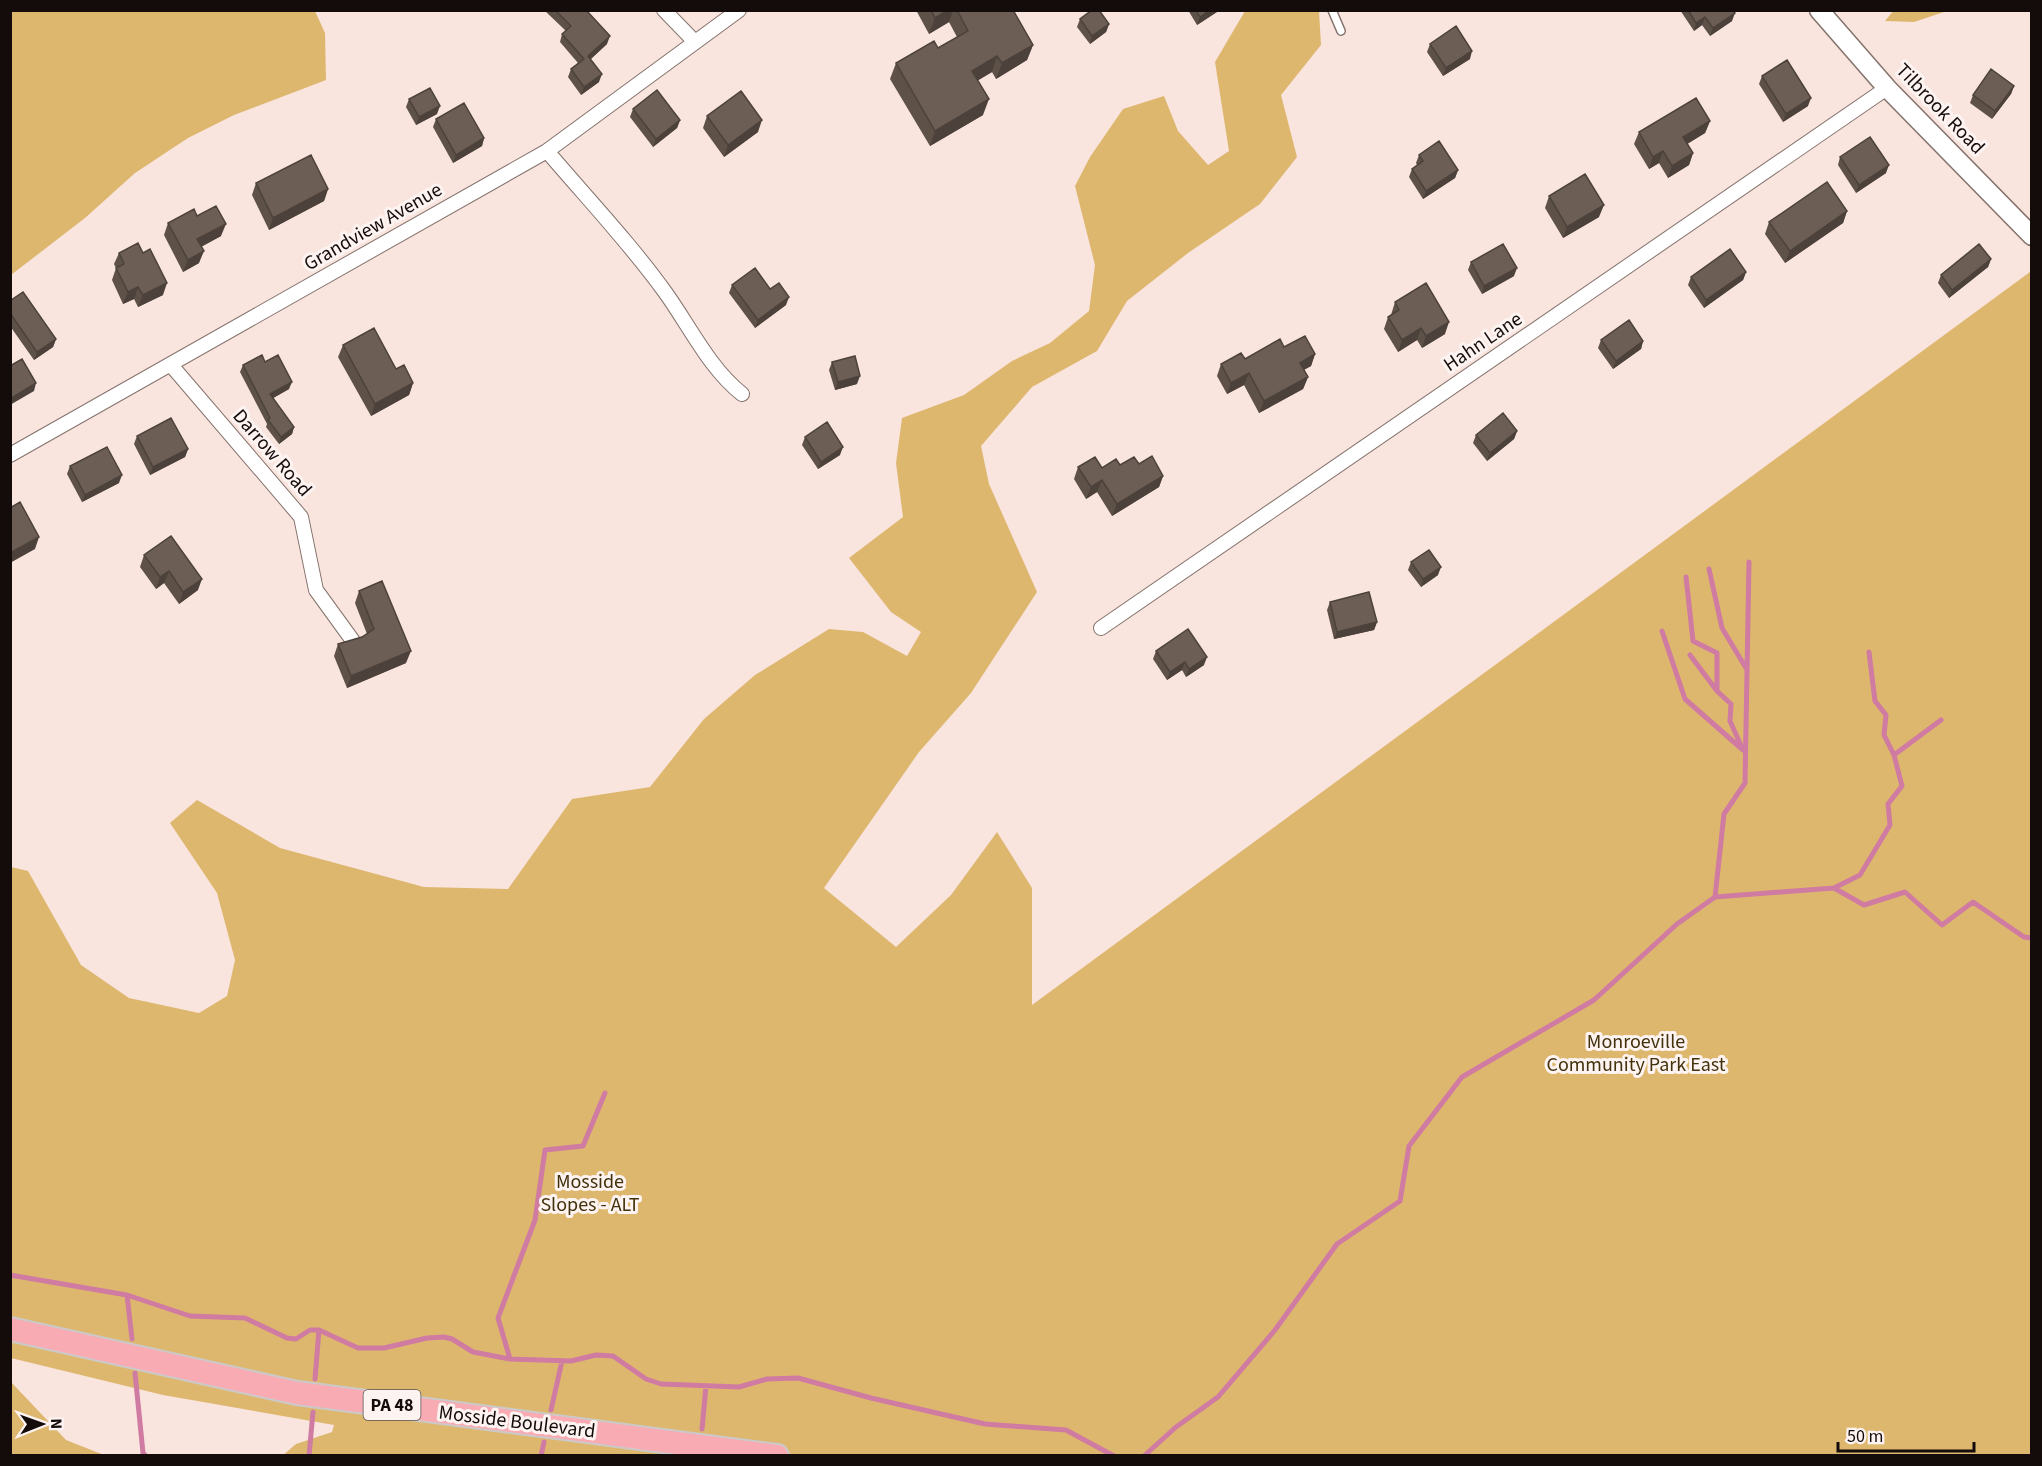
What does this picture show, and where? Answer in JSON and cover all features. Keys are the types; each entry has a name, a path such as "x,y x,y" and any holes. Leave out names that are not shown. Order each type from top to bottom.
{"main road":[{"name":"Mosside Boulevard","path":"10,1329 297,1393 777,1455"}],"street":[{"path":"664,10 695,42"},
{"name":"Grandview Avenue","path":"10,455 547,151 740,10"},
{"name":"Tilbrook Road","path":"1819,10 1887,88 2031,236"},
{"name":"Hahn Lane","path":"1101,628 1887,88"},
{"path":"547,151 630,247 664,290 723,377 742,394"},
{"name":"Darrow Road","path":"171,365 302,517 316,590 353,641"}],"lane":[{"path":"1332,10 1341,31"}],"green space":[{"path":"11,10 315,11 325,33 326,80 234,115 188,138 135,173 85,218 11,275"},
{"path":"1894,10 1947,11 1914,22 1885,21"},
{"path":"1245,11 1319,11 1321,45 1281,95 1297,157 1260,204 1188,253 1127,301 1097,351 1032,387 981,446 989,484 1037,592 971,693 919,752 824,888 896,947 951,895 997,832 1032,888 1032,1005 2030,272 2031,1455 282,1456 296,1444 332,1432 334,1425 163,1395 11,1358 11,867 28,871 81,965 129,998 199,1013 227,996 235,960 217,893 170,823 197,800 280,848 424,887 508,889 572,799 650,787 704,719 755,675 829,629 863,632 907,656 921,632 891,612 849,558 903,517 896,463 902,418 964,395 1012,361 1050,343 1089,311 1095,265 1075,186 1090,157 1123,109 1164,96 1178,131 1208,165 1229,151 1215,62"},
{"path":"11,1382 66,1440 104,1455 11,1455"}],"building":[{"path":"555,10 586,10 610,36 588,56 602,74 584,87 571,69 584,59 562,34 571,26"},
{"path":"931,10 948,10 935,18"},
{"path":"957,10 1013,10 1033,45 1002,63 997,56 972,71 989,99 935,131 896,63 934,41 938,48 968,31"},
{"path":"1092,10 1099,10 1109,24 1092,36 1080,19"},
{"path":"1196,10 1210,10 1200,17"},
{"path":"1688,10 1733,10 1735,13 1713,28 1705,17 1696,23"},
{"path":"1456,26 1472,51 1446,68 1430,44"},
{"path":"1787,60 1811,98 1786,114 1762,76"},
{"path":"1991,69 2014,86 1995,111 1973,95"},
{"path":"430,88 440,106 419,117 409,99"},
{"path":"657,90 680,120 656,139 633,109"},
{"path":"741,91 762,120 728,145 707,116"},
{"path":"1696,98 1710,121 1683,137 1693,153 1672,166 1663,151 1653,157 1639,132"},
{"path":"464,103 484,138 456,155 436,119"},
{"path":"1870,137 1889,165 1859,185 1840,157"},
{"path":"1439,141 1458,170 1426,191 1412,169 1423,161 1419,155"},
{"path":"311,155 328,189 273,218 256,183"},
{"path":"1585,174 1604,205 1567,227 1549,196"},
{"path":"1827,182 1847,211 1790,251 1769,222"},
{"path":"216,206 226,224 197,239 204,251 188,260 168,223 194,209 197,216"},
{"path":"138,243 143,253 150,249 167,283 143,295 138,287 128,292 116,268 124,264 119,253"},
{"path":"1503,244 1517,268 1484,286 1471,262"},
{"path":"1979,244 1991,259 1952,290 1941,275"},
{"path":"1730,249 1746,272 1706,300 1691,277"},
{"path":"755,268 770,289 779,283 789,297 758,320 732,285"},
{"path":"1426,283 1449,322 1426,336 1421,328 1402,340 1388,317 1399,310 1395,302"},
{"path":"23,292 56,339 37,352 10,313 10,301"},
{"path":"1629,320 1643,341 1616,361 1601,340"},
{"path":"374,328 396,369 404,365 413,383 375,404 343,345"},
{"path":"1305,336 1315,354 1300,363 1308,377 1264,401 1249,373 1231,383 1221,364 1241,353 1245,359 1280,339 1284,347"},
{"path":"262,355 265,362 278,355 292,382 270,394 294,427 281,437 268,420 270,418 243,365"},
{"path":"855,356 860,376 838,382 832,362"},
{"path":"22,359 36,383 10,399 10,366"},
{"path":"1503,413 1517,431 1490,453 1476,435"},
{"path":"171,418 188,449 153,467 137,436"},
{"path":"827,422 843,447 821,462 805,437"},
{"path":"107,447 122,475 85,495 70,466"},
{"path":"1152,456 1163,476 1117,504 1102,480 1091,487 1078,467 1095,457 1102,468 1116,459 1120,465 1134,457 1139,464"},
{"path":"20,502 39,537 10,553 10,508"},
{"path":"171,536 202,579 183,592 169,571 160,577 144,555"},
{"path":"1429,550 1441,567 1423,579 1411,562"},
{"path":"382,581 411,651 351,676 338,644 362,637 374,629 359,591"},
{"path":"1369,592 1377,622 1337,632 1330,602"},
{"path":"1188,629 1207,657 1189,669 1185,662 1170,672 1156,651"}],"waterway":[{"path":"1715,897 1724,814 1745,783 1749,562"},
{"path":"1709,569 1722,628 1746,668"},
{"path":"1686,577 1693,641 1717,653 1717,691 1731,704 1730,721 1743,750"},
{"path":"1662,631 1685,699 1743,750"},
{"path":"1869,652 1875,701 1886,715 1884,735 1894,755"},
{"path":"1690,655 1717,691"},
{"path":"1834,888 1860,875 1890,825 1888,804 1902,786 1894,755 1941,720"},
{"path":"1144,1456 1176,1427 1218,1397 1275,1330 1337,1244 1400,1201 1409,1146 1462,1077 1594,1000 1677,924 1715,897 1834,888 1864,905 1905,892 1942,925 1973,902 2024,937 2032,938"},
{"path":"510,1359 498,1318 535,1220 545,1150 583,1146 605,1093"},
{"path":"10,1275 127,1295 190,1316 245,1318 287,1338 296,1339 310,1330 319,1330 358,1348 384,1348 427,1338 444,1337 452,1339 473,1352 510,1359 571,1361 596,1355 613,1356 646,1379 661,1384 739,1387 767,1379 798,1378 871,1398 985,1424 1066,1430 1114,1456"},
{"path":"127,1295 132,1339"},
{"path":"315,1379 319,1330"},
{"path":"551,1410 562,1361"},
{"path":"135,1373 143,1453 146,1456"},
{"path":"702,1429 706,1386"},
{"path":"309,1456 313,1412"},
{"path":"541,1456 544,1442"}],"park label":[{"name":"Monroeville Community Park East","path":"1636,1054"},
{"name":"Mosside Slopes - ALT","path":"590,1194"}]}
